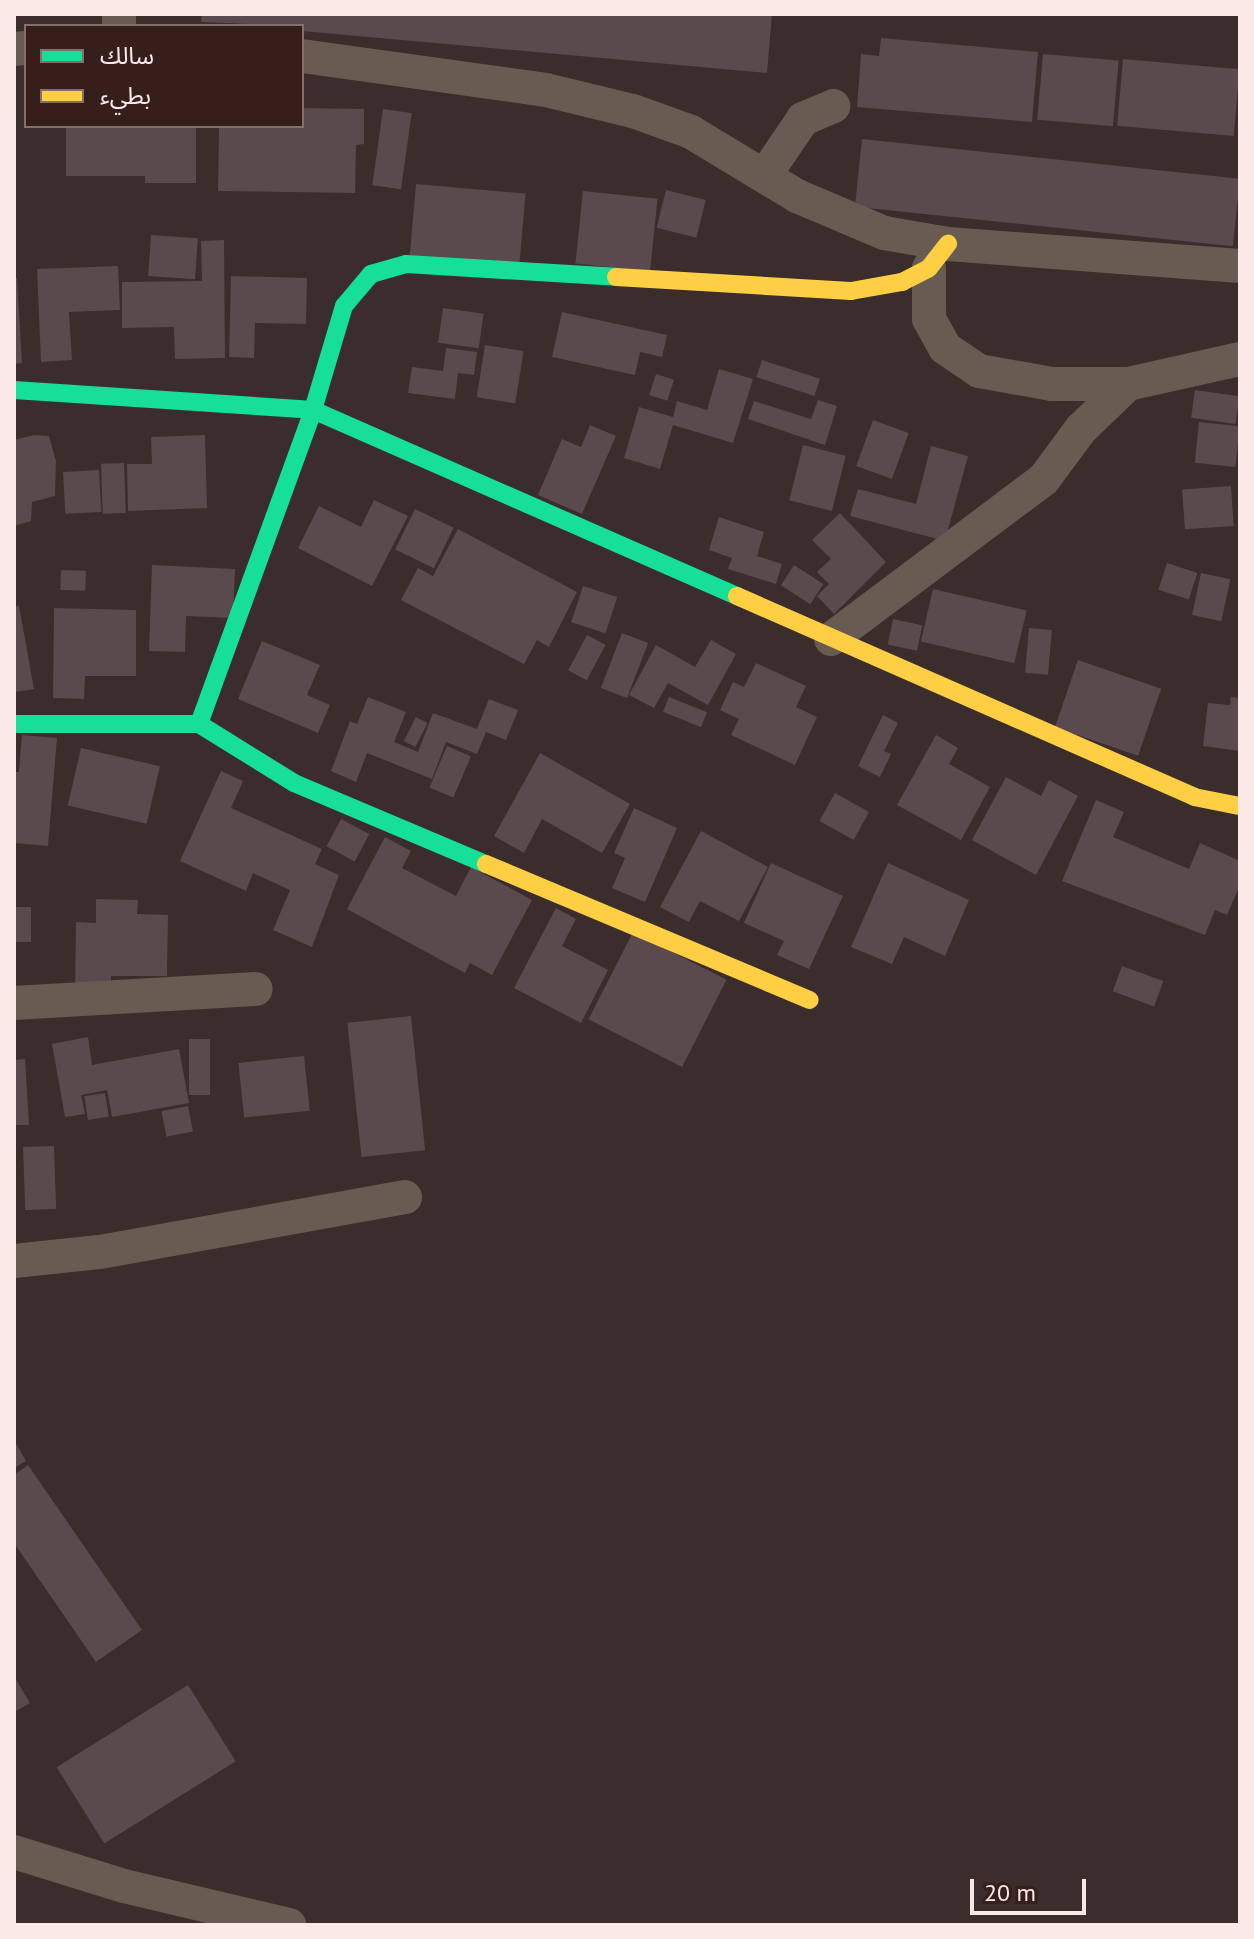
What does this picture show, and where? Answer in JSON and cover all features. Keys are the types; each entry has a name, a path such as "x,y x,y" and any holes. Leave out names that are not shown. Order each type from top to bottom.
{"street":[{"path":"304,56 546,90 633,111 691,132 797,196 939,256 1240,266"},
{"path":"765,175 803,119 833,106"},
{"path":"939,256 929,319 945,348 979,371 1052,384 1128,384 1240,359"},
{"path":"199,724 313,410 350,294 371,274 394,265 851,291 881,289 939,256"},
{"path":"831,639 1044,479 1081,429 1128,384"},
{"path":"14,390 313,410 1194,797 1240,806"},
{"path":"14,724 199,724 294,783 810,1000"},
{"path":"14,1003 256,989"},
{"path":"14,1261 100,1252 405,1197"},
{"path":"14,1852 124,1886 289,1925"}],"building":[{"path":"202,14 772,14 767,73 304,31 304,24 201,22"},
{"path":"881,38 1038,52 1032,122 857,107 861,54 879,56"},
{"path":"1043,54 1119,61 1113,126 1037,120"},
{"path":"1123,59 1240,69 1234,136 1117,126"},
{"path":"304,108 364,109 364,144 356,145 355,193 218,191 219,128 304,128"},
{"path":"383,109 412,113 401,189 372,185"},
{"path":"66,128 145,128 145,176 66,176"},
{"path":"145,128 196,128 196,183 145,183"},
{"path":"862,139 1240,179 1233,246 855,207"},
{"path":"416,184 526,194 519,265 410,256"},
{"path":"666,190 706,200 696,238 657,228"},
{"path":"583,191 658,199 650,271 575,264"},
{"path":"151,235 198,238 195,279 148,276"},
{"path":"224,240 225,358 175,359 174,327 122,328 122,282 202,281 201,241"},
{"path":"118,266 120,310 69,312 72,360 41,362 37,269"},
{"path":"231,276 307,278 306,324 255,323 254,358 229,357"},
{"path":"17,278 22,363 14,364 14,279"},
{"path":"443,308 484,314 479,348 438,343"},
{"path":"562,312 667,335 662,357 640,352 635,375 552,357"},
{"path":"485,345 524,351 515,403 477,397"},
{"path":"446,348 477,352 474,375 458,373 455,399 408,393 412,367 443,371"},
{"path":"762,360 820,379 814,396 756,377"},
{"path":"719,369 753,379 733,443 673,425 660,469 624,458 639,407 673,417 677,401 707,410"},
{"path":"656,374 674,380 667,401 649,395"},
{"path":"1195,390 1240,396 1236,424 1191,418"},
{"path":"818,400 837,406 825,445 748,419 754,401 811,419"},
{"path":"873,420 909,433 892,479 856,466"},
{"path":"1199,422 1240,426 1235,467 1195,463"},
{"path":"590,425 616,436 582,514 538,495 562,439 581,447"},
{"path":"34,435 49,436 56,461 55,496 32,502 31,521 14,526 14,440"},
{"path":"205,435 207,508 128,511 127,464 152,464 151,437"},
{"path":"803,445 846,456 832,511 789,500"},
{"path":"931,446 968,456 945,541 850,516 858,489 916,504"},
{"path":"124,463 126,513 103,514 101,464"},
{"path":"99,470 101,512 65,514 63,472"},
{"path":"1231,486 1234,526 1185,529 1182,489"},
{"path":"374,500 408,516 372,586 298,548 319,506 361,527"},
{"path":"415,509 454,528 434,568 395,549"},
{"path":"840,513 886,562 834,614 817,596 829,584 817,572 831,559 812,540"},
{"path":"719,517 764,532 757,556 782,564 776,584 728,569 732,558 709,550"},
{"path":"458,529 577,592 549,647 537,640 524,664 401,600 418,568 433,576"},
{"path":"1167,563 1197,573 1189,600 1158,590"},
{"path":"152,565 235,569 233,618 186,616 185,652 149,651"},
{"path":"794,565 823,584 810,604 781,585"},
{"path":"61,570 86,571 85,591 60,590"},
{"path":"1201,573 1230,579 1221,621 1192,615"},
{"path":"583,586 617,597 605,633 571,622"},
{"path":"933,589 1027,611 1014,663 921,642"},
{"path":"14,606 19,606 34,689 14,692"},
{"path":"54,608 136,610 136,676 85,676 84,699 53,698"},
{"path":"893,619 922,625 917,651 888,644"},
{"path":"1029,628 1052,630 1048,675 1025,673"},
{"path":"622,633 648,643 627,698 601,688"},
{"path":"587,635 606,645 587,680 568,670"},
{"path":"711,640 736,654 708,705 668,683 654,708 629,695 656,645 695,667"},
{"path":"262,641 320,665 307,695 330,705 318,733 238,699"},
{"path":"1078,660 1161,689 1138,756 1055,727"},
{"path":"756,663 806,686 796,707 817,717 795,765 731,735 739,719 720,710 733,682 744,687"},
{"path":"368,697 406,712 394,742 418,752 433,713 477,729 489,699 518,710 506,740 486,732 477,754 446,742 432,779 367,753 356,782 331,771 350,721 357,724"},
{"path":"669,697 707,712 701,727 663,712"},
{"path":"1231,697 1240,698 1240,751 1203,746 1208,703 1230,705"},
{"path":"883,715 898,723 884,751 891,754 880,777 858,766"},
{"path":"416,717 428,723 415,747 404,741"},
{"path":"22,735 57,738 48,846 14,843 14,772 19,772"},
{"path":"936,735 958,748 949,764 990,787 961,840 897,805"},
{"path":"447,746 471,756 453,798 429,787"},
{"path":"81,748 160,766 147,824 68,805"},
{"path":"540,753 630,804 602,853 542,819 524,853 494,836"},
{"path":"221,771 243,781 231,808 322,849 315,864 339,875 312,947 273,930 290,890 253,873 246,891 180,861"},
{"path":"1006,777 1041,796 1049,780 1078,796 1036,875 972,840"},
{"path":"835,793 869,812 854,840 819,821"},
{"path":"1096,800 1124,812 1113,837 1189,869 1200,843 1240,861 1240,885 1227,915 1215,910 1205,935 1062,881"},
{"path":"634,808 677,828 645,902 612,888 625,858 614,853"},
{"path":"341,819 369,834 355,861 326,846"},
{"path":"701,831 768,867 739,921 700,901 689,922 660,907"},
{"path":"385,837 411,851 402,868 456,896 471,867 532,900 492,975 470,963 465,973 347,909"},
{"path":"771,863 843,896 809,969 777,955 784,941 744,923"},
{"path":"888,863 969,900 945,956 904,937 892,964 851,947"},
{"path":"96,899 138,900 137,914 168,915 167,976 111,976 111,994 75,994 76,922 96,923"},
{"path":"14,907 31,907 31,942 14,942"},
{"path":"556,908 576,919 562,946 608,970 581,1023 514,988"},
{"path":"633,932 727,980 682,1067 589,1019"},
{"path":"1122,966 1163,981 1154,1006 1113,991"},
{"path":"411,1016 425,1150 361,1157 347,1023"},
{"path":"88,1037 92,1065 179,1049 189,1103 112,1117 107,1090 81,1095 85,1114 65,1117 52,1044"},
{"path":"189,1039 210,1039 210,1095 189,1095"},
{"path":"304,1056 310,1111 244,1118 238,1063"},
{"path":"25,1059 29,1125 14,1125 14,1060"},
{"path":"105,1093 109,1117 88,1120 84,1096"},
{"path":"188,1106 193,1132 166,1137 161,1111"},
{"path":"54,1146 56,1209 25,1210 23,1147"},
{"path":"14,1440 26,1461 14,1468"},
{"path":"28,1465 142,1630 96,1662 14,1543 14,1475"},
{"path":"14,1676 30,1703 14,1712"},
{"path":"188,1685 236,1761 104,1843 57,1767"}],"traffic: fast":[{"path":"199,724 313,410 344,306 371,274 406,264 616,277"},
{"path":"14,390 313,410 737,596"},
{"path":"14,724 199,724 294,783 486,864"}],"traffic: slow":[{"path":"616,277 851,291 902,282 929,268 948,244"},
{"path":"737,596 1194,797 1240,806"},
{"path":"486,864 810,1000"}]}
